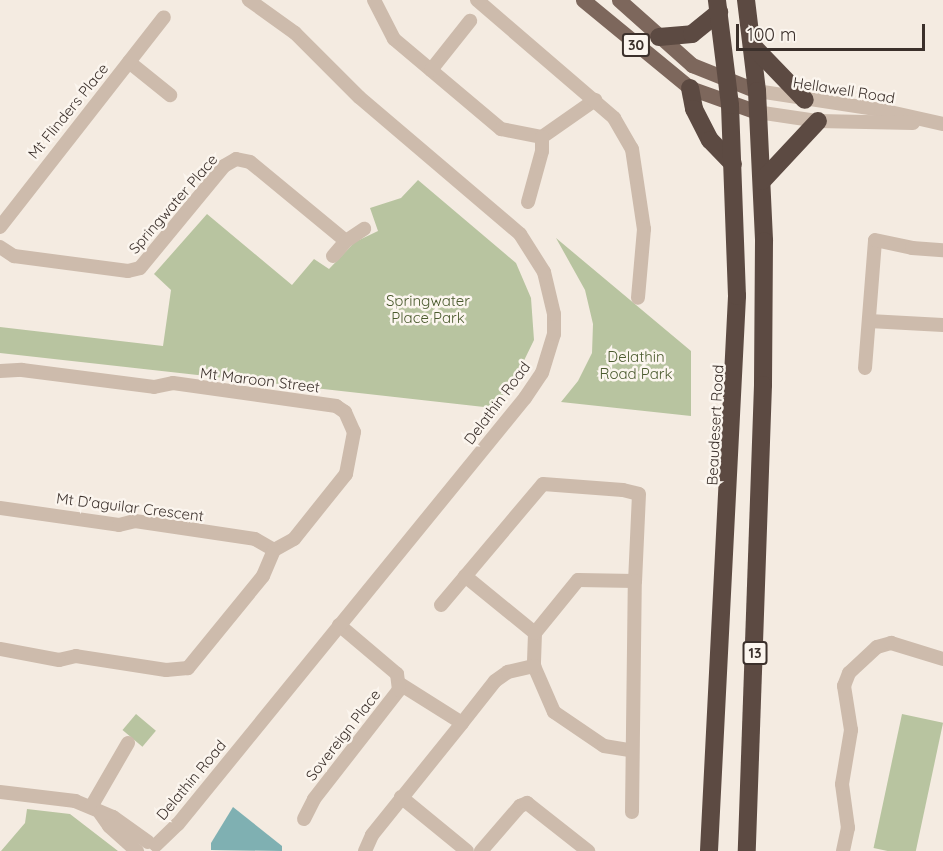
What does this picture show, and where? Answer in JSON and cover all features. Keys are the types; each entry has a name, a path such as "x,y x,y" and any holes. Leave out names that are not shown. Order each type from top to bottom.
{"highway":[{"name":"13","path":"746,0 757,91 762,181 763,374 747,851"},
{"path":"659,37 692,34 718,6"},
{"name":"Beaudesert Road","path":"709,851 736,375 733,165 728,81 718,6"},
{"path":"752,45 805,100"},
{"path":"690,88 694,108 710,140 733,165"},
{"path":"762,181 818,121"}],"main road":[{"name":"30","path":"583,0 690,88"},
{"name":"30","path":"620,0 692,65 757,91"},
{"path":"690,88 730,105 757,112"}],"street":[{"name":"Delathin Road","path":"148,848 339,626 525,398 550,354 554,314 544,272 506,220 359,97 295,33 250,0"},
{"path":"374,0 394,39 501,129 542,137 595,100"},
{"path":"477,0 614,118 632,149 641,193 644,229 638,298"},
{"name":"Mt Flinders Place","path":"0,226 164,17"},
{"path":"431,70 470,21"},
{"path":"129,62 170,95"},
{"name":"Hellawell Road","path":"757,91 881,110 943,124"},
{"name":"Hellawell Road","path":"757,112 818,121 877,125 927,122"},
{"path":"528,202 542,151 542,137"},
{"name":"Springwater Place","path":"0,247 14,256 128,271 140,268 224,166 236,159 250,162 346,241"},
{"path":"333,256 346,241 364,229"},
{"path":"865,368 875,240 912,248 943,250"},
{"path":"869,321 943,325"},
{"name":"Mt Maroon Street","path":"0,371 22,370 154,387 173,383 336,406 345,412 354,432 346,474 294,539 274,550"},
{"path":"441,605 535,490 552,484 639,494 630,750 632,812"},
{"name":"Mt D'aguilar Crescent","path":"0,508 119,525 135,521 255,538 274,550"},
{"path":"0,649 59,660 76,656 166,670 188,668 263,576 274,550"},
{"path":"465,576 535,633"},
{"path":"630,750 604,746 554,712 534,666 535,633 578,580 636,581"},
{"name":"Sovereign Place","path":"304,819 314,799 395,696 400,684 397,674 339,626"},
{"path":"843,851 848,828 842,784 851,730 844,686 849,673 878,647 891,643 943,659"},
{"path":"365,851 372,835 401,797 495,681 508,672 534,666"},
{"path":"400,684 462,723"},
{"path":"95,810 128,743"},
{"path":"0,792 75,801 128,826 148,848"},
{"path":"401,797 467,851"},
{"path":"482,851 520,806 527,803 589,851"}],"green space":[{"name":"Springwater Place Park","path":"418,180 516,263 531,298 534,340 517,375 493,408 0,353 0,327 163,346 171,290 154,274 207,214 292,285 314,259 329,269 355,242 378,231 370,208 401,198"},
{"name":"Delathin Road Park","path":"556,238 691,351 691,416 561,402 578,381 592,353 593,324 585,290"},
{"path":"136,714 156,731 142,747 123,730"},
{"path":"902,714 943,723 916,851 888,851 874,848"},
{"path":"27,809 70,814 118,851 1,851 25,823"}],"water":[{"path":"233,807 282,846 282,851 211,850 211,843"}]}
